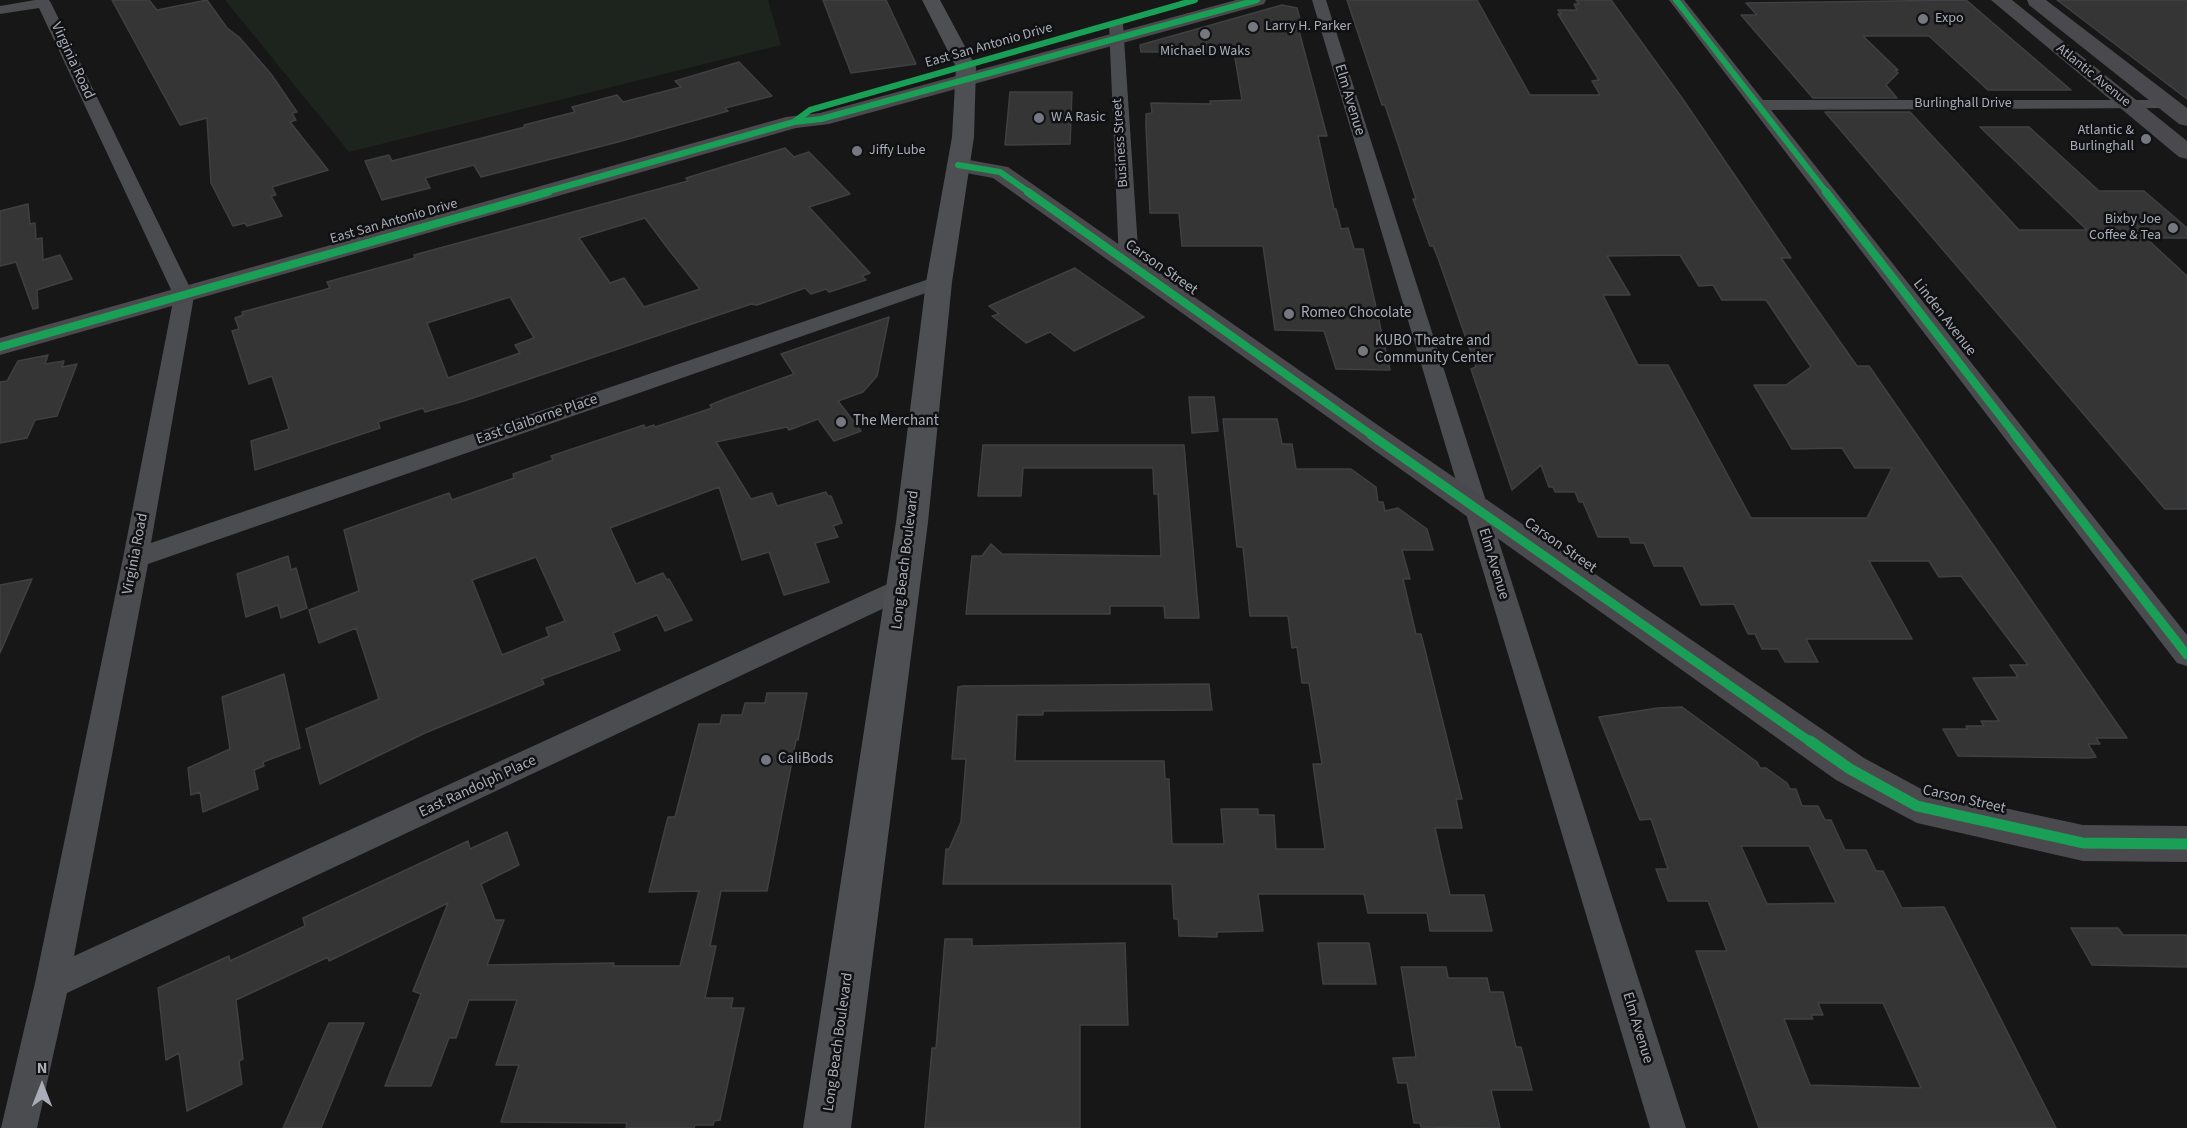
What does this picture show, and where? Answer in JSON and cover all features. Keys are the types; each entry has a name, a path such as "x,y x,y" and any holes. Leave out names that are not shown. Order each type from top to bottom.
{"main road":[{"path":"931,0 966,74"},
{"name":"East San Antonio Drive","path":"1115,32 1195,0"},
{"name":"East San Antonio Drive","path":"0,347 794,122 821,119 966,74 1115,32 1257,0"},
{"name":"Atlantic Avenue","path":"2000,0 2187,152"},
{"name":"Atlantic Avenue","path":"2035,0 2187,119"},
{"name":"Long Beach Boulevard","path":"827,1128 903,588 939,282 958,165 966,74"},
{"name":"Carson Street","path":"958,165 1000,172 1371,435 1475,505 1850,769 1917,806 2083,843 2187,844"}],"street":[{"name":"Elm Avenue","path":"1319,0 1668,1128"},
{"name":"Linden Avenue","path":"1676,0 2187,655"},
{"name":"Virginia Road","path":"0,10 44,3 184,296 136,558 52,983 19,1128"},
{"name":"Business Street","path":"1115,32 1129,263"},
{"name":"Burlinghall Drive","path":"1759,105 2166,103"},
{"name":"East Claiborne Place","path":"136,558 939,282"},
{"name":"East Randolph Place","path":"52,983 903,588"}],"shaded area":[{"path":"225,0 768,0 781,45 349,152"}],"building":[{"path":"112,0 149,0 157,10 207,0 227,28 239,37 271,74 297,112 292,113 296,120 290,122 328,170 272,187 276,195 271,196 282,216 247,226 245,223 233,226 211,183 207,118 180,125"},
{"path":"823,0 886,0 916,64 851,73"},
{"path":"1347,0 1477,0 1530,95 1600,95 1592,81 1599,80 1558,14 1561,14 1558,10 1577,10 1574,4 1579,4 1576,0 1611,0 1682,98 1791,258 1781,258 1857,366 1869,366 2127,738 2096,738 2100,744 2088,744 2096,757 2089,758 1958,756 1943,729 1968,729 1966,726 1984,726 1981,721 1999,721 1973,678 2018,677 2010,665 2028,665 1961,576 1939,577 1929,561 1869,561 1912,639 1806,639 1818,662 1785,662 1778,649 1762,649 1755,634 1748,634 1734,604 1701,605 1683,566 1654,566 1644,543 1631,543 1629,537 1598,537 1583,502 1579,502 1575,492 1555,492 1553,487 1549,487 1541,465 1512,490 1471,369 1476,367 1438,258 1433,246 1430,246 1413,199 1416,199 1385,105 1382,105","holes":["1680,255 1699,286 1713,285 1722,300 1766,300 1811,367 1786,385 1754,385 1792,449 1842,448 1855,468 1892,468 1867,518 1751,518 1668,365 1638,365 1603,295 1630,295 1607,256"]},
{"path":"1966,0 2071,90 1988,90 1929,36 1863,36 1898,70 1895,70 1898,73 1886,85 1897,98 1813,98 1741,15 1757,15 1746,3"},
{"path":"2057,0 2187,0 2187,99 2153,73"},
{"path":"1282,5 1297,8 1303,31 1299,31 1327,136 1318,136 1334,209 1336,209 1341,229 1348,228 1354,249 1363,249 1390,370 1336,369 1324,331 1275,330 1263,246 1182,246 1179,213 1150,213 1146,114 1152,113 1151,103 1211,104 1210,101 1242,100 1234,52 1141,52 1140,45"},
{"path":"739,62 772,96 725,108 728,111 618,142 481,177 474,165 425,178 430,188 382,200 365,161 389,155 392,161 525,127 524,125 575,112 572,107 617,95 623,102 681,87 675,81"},
{"name":"W A Rasic","path":"1010,92 1072,92 1070,144 1005,145"},
{"path":"1825,112 1910,112 2019,230 2087,230 1980,127 2029,127 2099,191 2144,191 2187,228 2187,238 2146,238 2187,276 2187,509 2165,509"},
{"path":"785,148 794,157 809,152 850,194 809,207 870,273 862,276 866,280 829,292 826,289 811,294 805,288 464,401 425,412 423,408 378,422 380,428 255,470 251,441 289,429 272,376 249,384 232,331 239,329 235,318 243,315 242,312 330,288 327,282 415,258 414,255 688,181 686,178","holes":["645,218 669,250 700,289 644,307 624,278 610,283 579,238","510,297 534,338 515,345 520,353 448,378 427,323"]},
{"path":"28,204 30,224 35,223 36,239 42,238 43,260 60,255 72,279 37,290 38,308 33,309 16,262 0,266 0,211"},
{"path":"1075,268 1144,317 1074,351 1050,332 1026,343 992,316 999,314 989,306"},
{"path":"889,317 877,376 863,392 838,401 861,431 834,441 818,419 789,430 787,427 716,442 751,499 772,493 777,506 826,492 828,496 831,496 842,523 833,526 838,537 815,543 829,582 784,595 769,552 742,560 719,487 610,528 636,584 663,573 667,580 669,579 692,620 665,631 657,615 613,633 620,650 542,679 544,684 425,733 320,784 306,729 379,699 356,628 319,643 309,610 359,591 344,530 449,493 452,500 514,478 513,474 553,460 551,456 644,425 645,428 654,425 655,427 712,408 710,405 794,374 781,354","holes":["536,557 565,621 546,628 549,636 502,655 472,580"]},
{"path":"48,355 45,364 64,361 62,367 77,364 57,416 35,420 27,438 0,443 0,382 7,381 18,361"},
{"path":"1189,397 1214,397 1218,431 1192,433"},
{"path":"1223,419 1277,419 1282,444 1292,444 1296,469 1351,469 1376,487 1378,502 1383,502 1385,511 1398,508 1427,529 1433,550 1402,550 1410,579 1403,579 1416,634 1421,634 1462,799 1456,799 1462,828 1435,828 1450,895 1484,895 1492,931 1430,931 1427,913 1368,913 1364,894 1258,894 1263,931 1217,932 1217,937 1179,936 1178,919 1174,919 1172,884 943,884 946,849 949,849 961,822 966,759 952,759 958,687 963,686 1209,684 1212,710 1043,711 1043,715 1017,715 1015,761 1164,761 1165,779 1169,779 1172,844 1224,844 1221,809 1258,809 1258,815 1274,815 1276,849 1325,849 1313,764 1322,764 1309,683 1302,683 1297,647 1292,648 1288,616 1250,616 1243,547 1237,547"},
{"path":"983,445 1184,445 1199,618 1165,618 1164,606 1110,606 1110,614 966,614 972,556 982,556 991,544 1002,554 1161,556 1158,494 1154,494 1153,468 1023,468 1021,496 978,496"},
{"path":"288,556 291,570 296,568 307,608 281,618 278,605 246,617 237,574"},
{"path":"32,579 0,653 0,585"},
{"path":"284,674 300,748 263,762 264,766 254,770 258,789 203,812 200,792 191,795 188,768 230,749 222,697"},
{"path":"767,693 807,693 767,891 721,891 710,946 716,946 705,998 733,998 731,1008 744,1008 720,1120 714,1121 713,1125 695,1125 694,1128 626,1128 627,1123 501,1122 519,1065 496,1065 517,1000 469,1000 456,1038 449,1038 431,1086 385,1086 421,994 413,991 448,903 329,961 328,957 236,1000 243,1059 239,1061 242,1084 187,1111 179,1053 166,1060 158,988 229,956 230,961 305,926 303,918 468,841 470,849 507,832 519,865 481,884 495,920 504,920 487,965 614,963 613,966 680,966 699,891 649,892 668,817 675,817 699,724 720,724 722,715 742,715 745,703 765,703"},
{"path":"1682,707 1757,762 1760,768 1766,768 1787,783 1790,789 1796,789 1802,806 1818,806 1825,820 1831,820 1845,850 1866,850 1876,871 1883,871 1902,908 1944,907 2056,1128 1759,1128 1696,951 1727,951 1708,901 1668,901 1656,869 1668,869 1651,819 1640,820 1599,717 1658,708","holes":["1741,846 1809,846 1836,903 1767,904","1818,1003 1883,1003 1921,1088 1810,1085 1784,1019 1813,1019 1811,1015 1823,1015"]},
{"path":"2071,928 2118,928 2123,935 2187,935 2187,967 2092,965"},
{"path":"945,939 972,939 972,946 1125,943 1128,1025 1080,1025 1080,1128 925,1128 932,1048 936,1048"},
{"path":"1318,943 1369,943 1376,984 1323,984"},
{"path":"1401,967 1446,967 1448,978 1487,978 1490,992 1503,992 1516,1047 1521,1047 1532,1090 1491,1090 1500,1128 1421,1127 1420,1123 1414,1123 1407,1083 1398,1083 1393,1058 1416,1057"},
{"path":"329,1023 364,1023 321,1128 283,1128"}],"cycle path":[{"path":"794,122 810,110 1195,0"},
{"path":"0,347 794,122 821,119 1257,0"},
{"path":"1676,0 2187,655"},
{"path":"958,165 1000,172 1371,435 1850,769 1917,806 2083,843 2187,844"}],"place":[{"name":"Expo","path":"1923,19"},
{"name":"Larry H. Parker","path":"1253,27"},
{"name":"Michael D Waks","path":"1205,34"},
{"name":"W A Rasic","path":"1039,118"},
{"name":"Atlantic & Burlinghall","path":"2146,139"},
{"name":"Jiffy Lube","path":"857,151"},
{"name":"Bixby Joe Coffee & Tea","path":"2173,228"},
{"name":"Romeo Chocolate","path":"1289,314"},
{"name":"KUBO Theatre and Community Center","path":"1363,351"},
{"name":"The Merchant","path":"841,422"},
{"name":"CaliBods","path":"766,760"}]}
